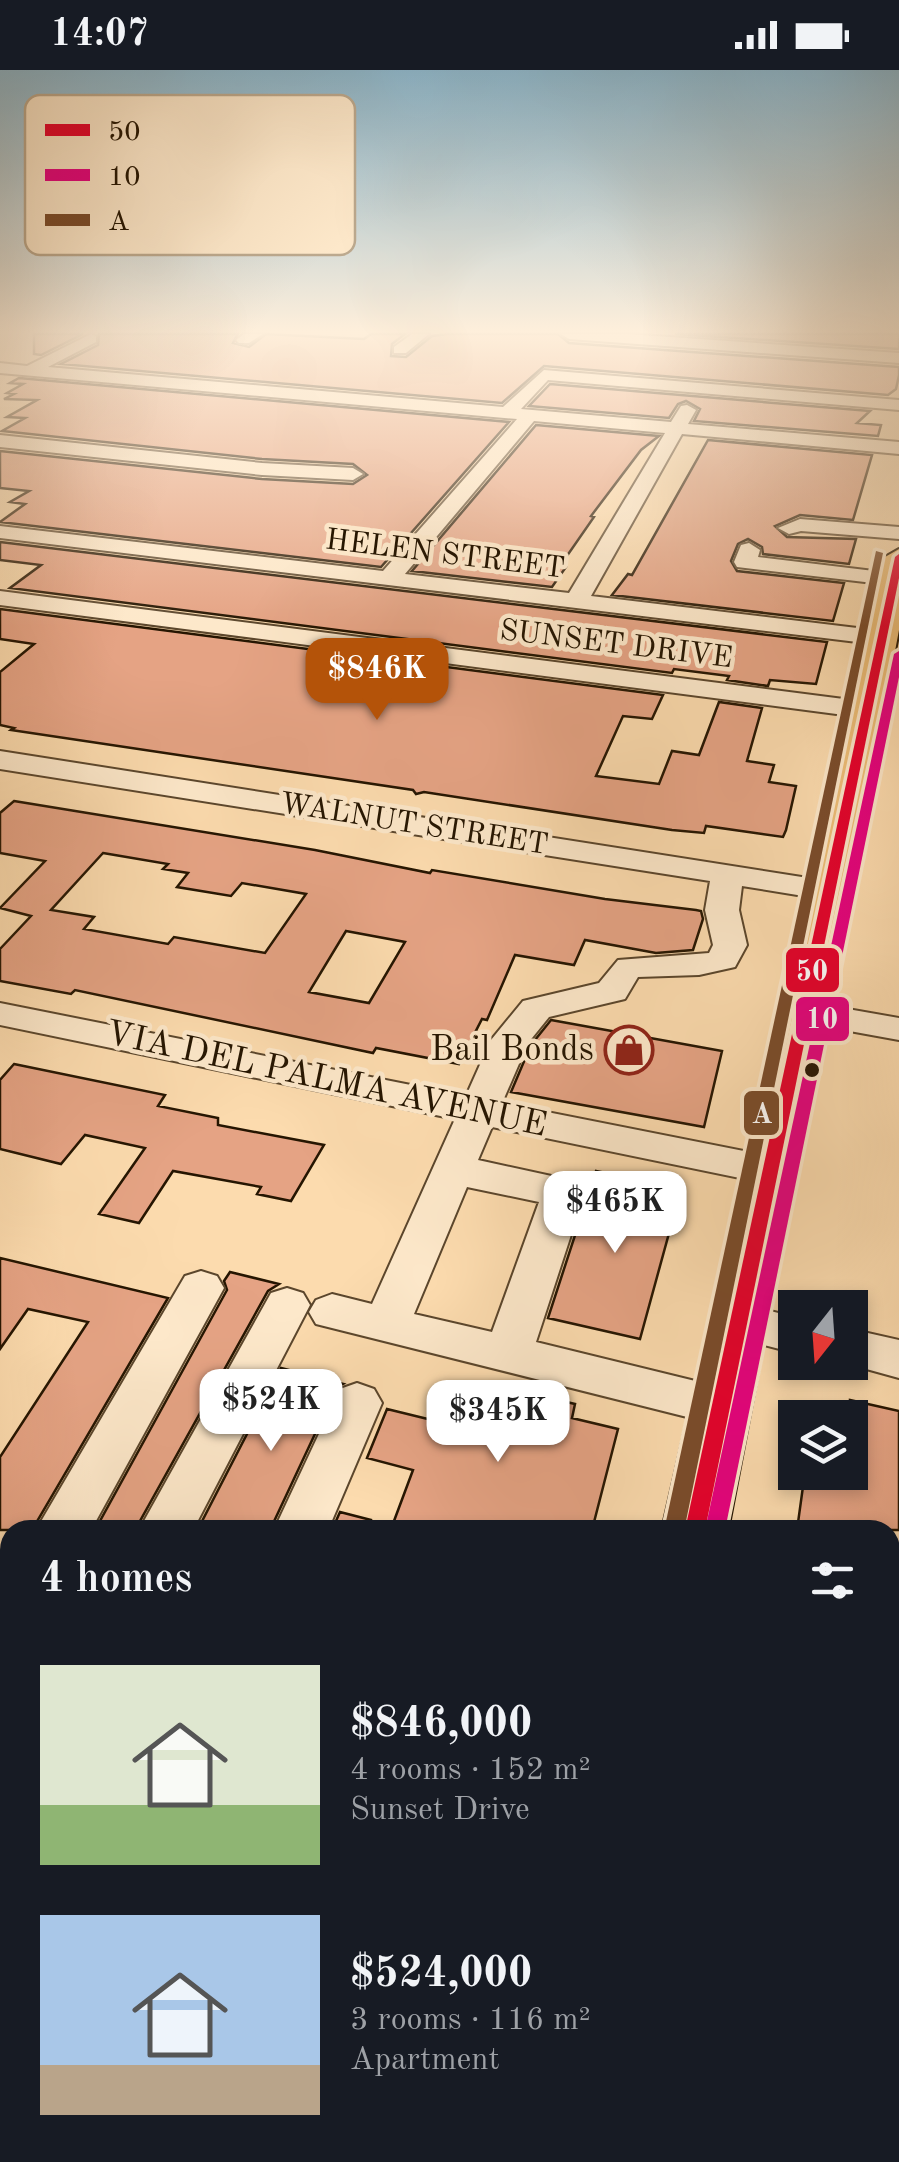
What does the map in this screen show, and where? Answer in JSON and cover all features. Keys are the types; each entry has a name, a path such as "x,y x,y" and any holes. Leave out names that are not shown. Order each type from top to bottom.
{"main road":[{"path":"697,1520 896,568"}],"street":[{"path":"388,578 516,432"},
{"path":"576,601 674,432"},
{"path":"716,432 899,448"},
{"path":"0,441 262,469 353,474"},
{"path":"790,528 800,525 899,533"},
{"name":"HELEN STREET","path":"0,532 882,638"},
{"path":"749,550 745,562 896,568"},
{"name":"SUNSET DRIVE","path":"0,598 867,710"},
{"name":"WALNUT STREET","path":"0,760 828,890"},
{"path":"386,1325 510,1040 536,1009 612,991 625,969 634,964 692,968 723,960 730,946 722,910 726,874"},
{"path":"802,1012 899,1029"},
{"name":"VIA DEL PALMA AVENUE","path":"0,1014 769,1170"},
{"path":"454,1170 564,1192 508,1354"},
{"path":"69,1520 201,1288"},
{"path":"173,1520 310,1309 720,1405"},
{"path":"736,1321 778,1331"},
{"path":"868,1352 899,1359"},
{"path":"305,1520 357,1404"}],"building":[{"path":"8,432 501,432 381,567 0,522 25,504 10,502 29,491 0,488 0,451 262,479 353,484 367,475 353,464 262,459"},
{"path":"530,432 659,436 641,450 591,516 594,517 562,563 566,567 552,587 412,571"},
{"path":"824,432 879,432 878,436"},
{"path":"708,440 872,455 853,520 800,515 775,526 787,537 856,539 849,564 763,554 762,547 748,539 738,544 731,561 737,571 844,583 833,621 612,595 628,574 632,575"},
{"path":"0,542 827,642 816,684 770,680 768,686 727,680 729,676 674,669 672,673 10,588 41,565 0,560"},
{"path":"0,609 663,695 652,719 623,716 596,776 659,784 672,751 699,755 719,702 762,708 747,761 774,765 769,782 796,786 786,830 783,837 706,826 704,833 672,830 11,730 14,728 0,725 0,672 34,644 0,639"},
{"path":"14,801 315,850 430,873 432,870 696,910 701,911 703,919 693,950 656,953 585,940 574,965 515,955 487,1020 482,1019 459,1064 376,1048 373,1053 75,990 71,994 0,981 0,949 31,916 0,908 45,861 0,853 0,813","holes":["103,853 168,864 163,869 188,873 177,887 231,896 242,883 306,894 265,953 174,937 168,944 84,929 94,917 51,910","346,931 405,942 369,1003 309,992"]},
{"path":"551,1020 722,1051 704,1127 511,1092 531,1045"},
{"path":"14,1064 165,1095 158,1106 218,1118 218,1125 324,1145 291,1201 257,1194 261,1187 173,1171 139,1223 99,1214 145,1148 85,1135 61,1164 0,1149 0,1080"},
{"path":"596,1171 658,1184 677,1204 640,1339 548,1318"},
{"path":"0,1258 168,1298 38,1520 0,1520 0,1457 88,1322 28,1309 0,1349"},
{"path":"230,1272 279,1284 268,1291 141,1520 100,1520 227,1290 224,1281"},
{"path":"281,1368 343,1384 337,1387 275,1520 203,1520"},
{"path":"511,1389 575,1404 572,1418 618,1429 595,1520 394,1520 413,1470 367,1458 387,1409 440,1422 451,1391 507,1405"},
{"path":"868,1404 899,1411 899,1520 798,1520 803,1490 868,1490"},
{"path":"340,1512 371,1520 336,1520"}],"transit line":[{"name":"A","path":"676,1520 879,553"},
{"name":"50","path":"697,1520 899,557"},
{"name":"10","path":"717,1520 899,654"}],"place":[{"name":"Bail Bonds","path":"629,1050"}]}
